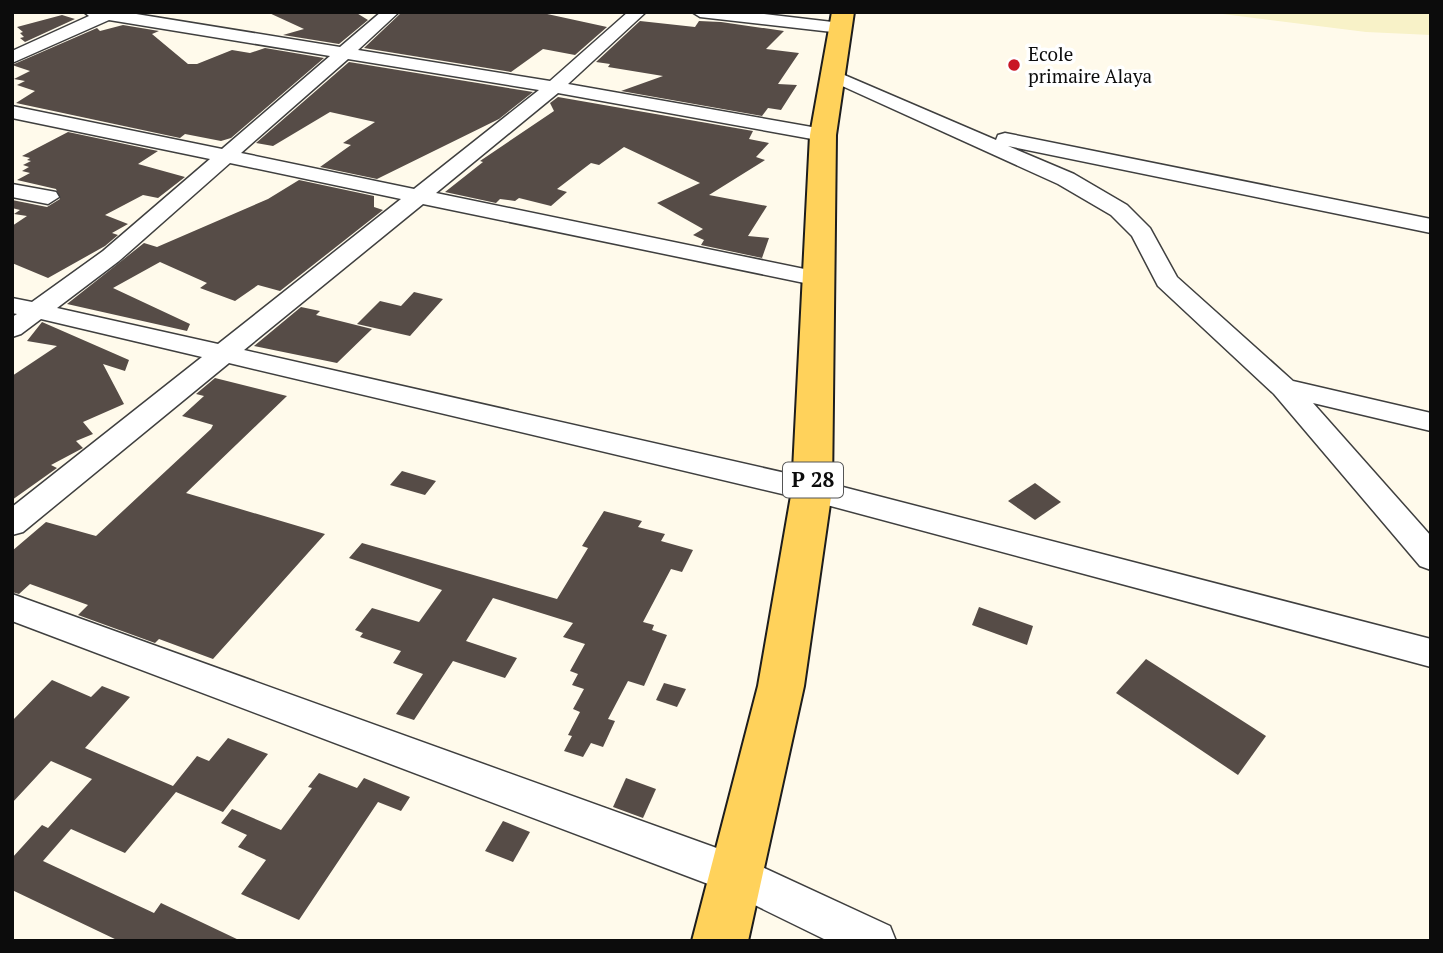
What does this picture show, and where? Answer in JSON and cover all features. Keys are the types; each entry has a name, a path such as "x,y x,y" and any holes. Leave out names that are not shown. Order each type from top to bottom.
{"main road":[{"name":"P 28","path":"720,941 781,686 812,490 823,135 835,76 842,20"}],"street":[{"path":"12,329 25,308 111,256 391,12"},
{"path":"12,524 554,87 638,12"},
{"path":"700,12 842,20"},
{"path":"12,58 103,13 554,87 823,135"},
{"path":"835,76 1066,179 1119,210 1142,233 1167,281 1284,388 1431,558"},
{"path":"12,112 820,279"},
{"path":"946,127 1431,226"},
{"path":"12,190 48,197"},
{"path":"25,308 812,490 1431,653"},
{"path":"1284,388 1431,422"},
{"path":"12,607 736,875 874,941"}],"shaded area":[{"path":"1207,12 1431,12 1431,35 1366,32"}],"building":[{"path":"267,12 355,12 368,20 339,44 283,35 304,29"},
{"path":"402,12 538,12 607,27 575,55 543,49 511,72 364,48"},
{"path":"62,15 75,19 25,42 20,38 24,37 20,33 23,32 17,27"},
{"path":"640,21 695,27 699,21 721,22 784,31 766,49 799,53 778,84 797,85 781,110 768,108 762,116 621,91 663,76 608,67 610,64 596,62"},
{"path":"123,25 159,31 152,34 188,64 197,64 232,50 250,53 265,48 324,58 231,138 221,141 185,134 180,138 16,103 35,91 17,85 25,81 14,79 30,71 12,65 97,28 100,31"},
{"path":"349,62 533,92 499,119 377,179 320,167 351,145 343,143 375,122 330,112 273,146 256,143"},
{"path":"558,97 753,131 749,139 769,143 756,157 765,160 709,195 767,206 748,236 769,238 762,258 701,245 704,240 693,235 703,229 657,203 700,183 624,147 599,165 591,163 557,189 567,192 551,206 519,198 515,201 500,199 496,203 445,192 483,162 480,161 554,111 550,103"},
{"path":"68,132 158,151 138,164 185,177 158,198 143,195 105,215 128,224 112,233 118,235 105,246 48,278 12,263 12,226 27,216 14,214 20,210 12,208 12,200 47,207 60,199 56,189 17,180 30,173 22,171 29,167 23,165 31,161 27,160 30,158 22,156"},
{"path":"299,180 374,196 374,207 383,210 280,291 258,285 235,301 200,288 207,283 160,262 113,288 190,324 187,331 67,304 144,243 157,247 268,199"},
{"path":"414,292 443,299 410,336 357,324 380,301 401,306"},
{"path":"301,307 320,311 316,315 372,329 337,363 254,346"},
{"path":"42,322 129,360 125,371 103,364 124,404 83,422 93,434 76,441 83,448 51,465 57,468 12,500 12,376 57,346 27,341"},
{"path":"215,378 287,396 186,493 325,534 213,659 159,639 155,643 78,615 88,605 30,584 19,594 12,592 12,551 46,522 96,536 211,429 213,425 182,416 204,396 196,394"},
{"path":"402,471 436,481 425,495 390,485"},
{"path":"1035,483 1061,502 1035,520 1008,501"},
{"path":"604,511 642,521 638,527 665,534 661,541 693,550 682,572 671,569 643,622 654,625 652,630 667,635 644,686 628,681 608,719 615,721 603,747 591,743 583,757 564,751 572,736 568,735 580,712 573,709 584,689 572,685 578,674 570,671 585,644 563,637 573,623 493,598 466,641 517,658 505,678 453,661 414,720 396,714 423,674 393,663 401,651 360,637 363,633 355,630 372,608 419,622 442,590 349,558 362,543 557,599 588,548 582,546"},
{"path":"979,607 1033,626 1027,645 972,625"},
{"path":"1146,659 1266,736 1238,775 1116,693"},
{"path":"52,680 91,697 102,686 130,697 85,748 173,786 197,756 209,761 228,738 268,754 223,812 176,792 125,853 71,829 43,861 154,913 161,903 241,941 119,941 12,890 12,858 42,825 48,828 92,779 51,761 12,803 12,721"},
{"path":"664,683 686,689 677,707 656,700"},
{"path":"319,773 357,788 364,778 410,797 401,811 378,802 299,920 241,894 266,860 238,847 247,835 221,823 232,809 281,830 312,788 308,787"},
{"path":"626,778 656,789 643,818 613,807"},
{"path":"503,821 530,832 513,862 485,851"}],"place":[{"name":"Ecole primaire Alaya","path":"1014,65"}]}
